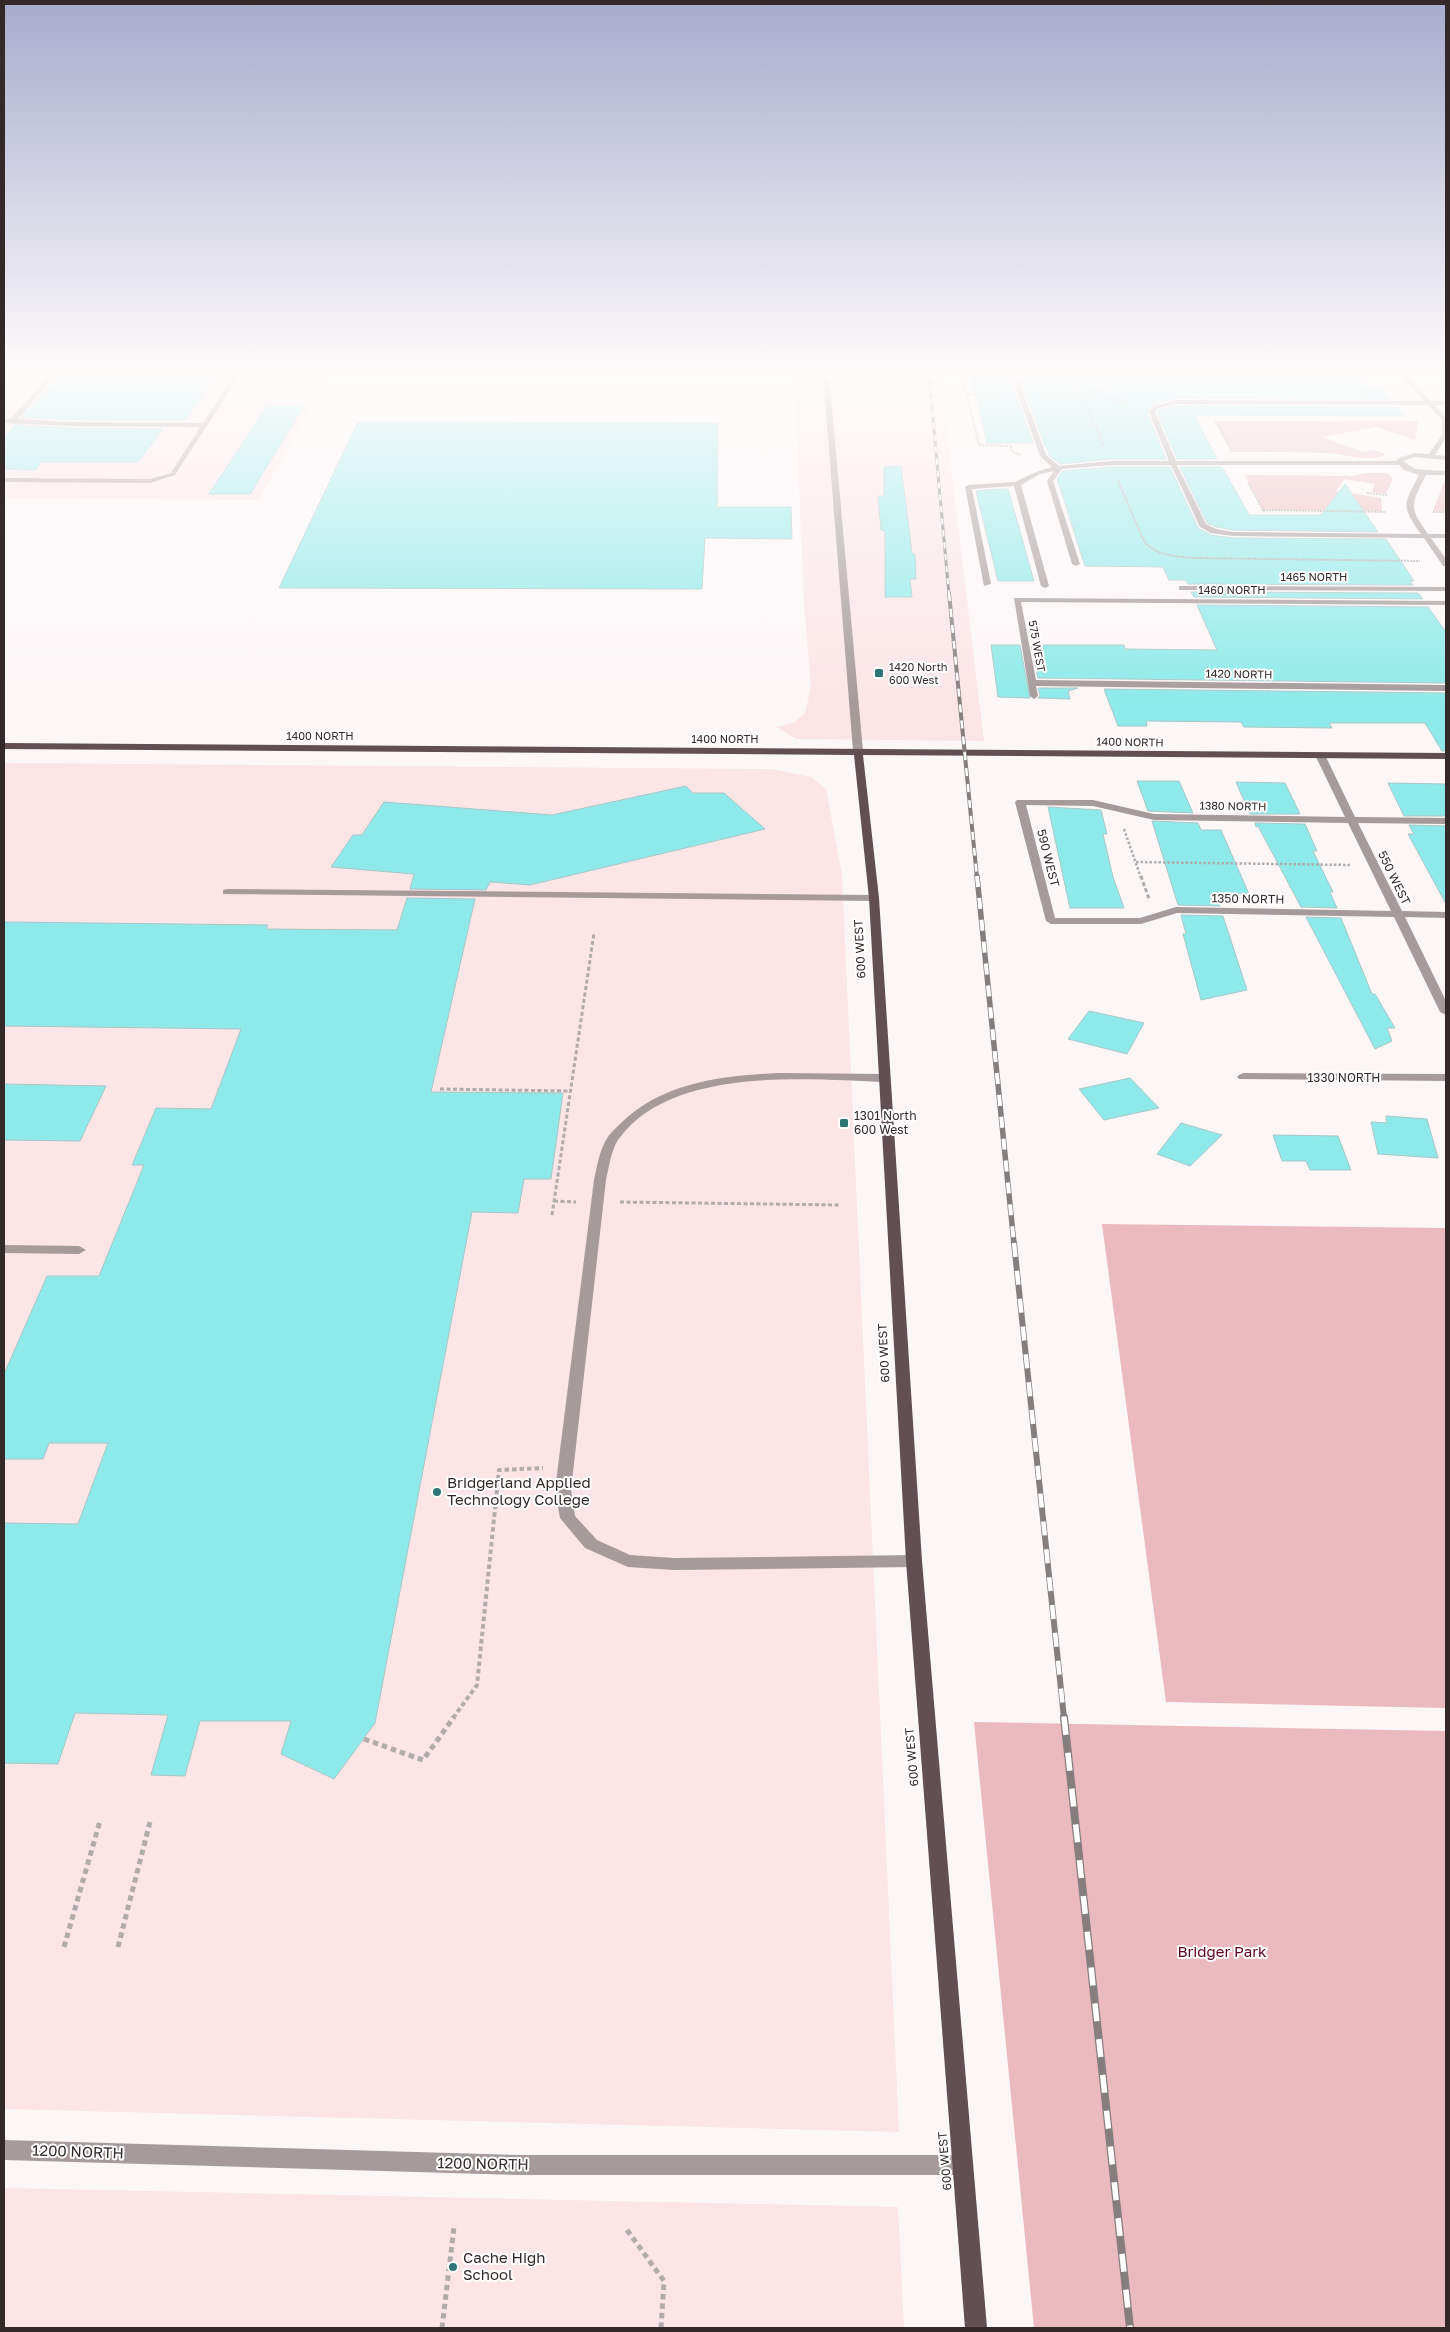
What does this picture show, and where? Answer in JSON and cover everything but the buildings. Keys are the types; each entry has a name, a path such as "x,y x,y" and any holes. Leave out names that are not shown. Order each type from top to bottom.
{"main road":[{"name":"1400 NORTH","path":"4,746 1446,756"},
{"name":"600 WEST","path":"858,751 874,898 914,1561 976,2328"}],"street":[{"name":"600 WEST","path":"835,484 858,751"},
{"path":"987,584 968,487 1018,484 1045,586"},
{"path":"1051,484 1076,564"},
{"path":"1183,484 1203,525 1214,531 1233,534 1446,536"},
{"path":"1418,484 1409,501 1411,515 1446,564"},
{"name":"1465 NORTH","path":"1182,588 1446,589"},
{"name":"1460 NORTH","path":"1017,600 1446,603"},
{"name":"575 WEST","path":"1017,600 1034,696"},
{"name":"1420 NORTH","path":"1032,683 1446,688"},
{"name":"550 WEST","path":"1320,755 1446,1012"},
{"name":"1380 NORTH","path":"1020,802 1093,803 1154,817 1446,821"},
{"name":"590 WEST","path":"1020,802 1051,922"},
{"path":"227,892 874,898"},
{"name":"1350 NORTH","path":"1051,922 1141,921 1176,910 1446,915"},
{"path":"885,1078 766,1077 720,1080 677,1092 642,1110 613,1138 600,1180 563,1490 568,1518 591,1544 628,1561 674,1564 914,1561"},
{"name":"1330 NORTH","path":"1243,1077 1446,1078"},
{"path":"4,1249 79,1250"},
{"name":"1200 NORTH","path":"4,2150 520,2165 962,2165"}],"path":[{"path":"1249,484 1265,514 1260,518"},
{"path":"1367,492 1387,495"},
{"path":"1263,510 1386,512"},
{"path":"1432,512 1446,512"},
{"path":"1122,822 1150,901"},
{"path":"1136,862 1351,866"},
{"path":"552,1215 594,933"},
{"path":"440,1089 570,1091"},
{"path":"554,1202 584,1202"},
{"path":"618,1202 841,1206"},
{"path":"364,1739 423,1760 477,1684 500,1470 543,1468"},
{"path":"64,1946 100,1821"},
{"path":"118,1947 150,1822"},
{"path":"442,2328 454,2227"},
{"path":"627,2230 664,2282 661,2328"}],"shaded area":[{"path":"4,484 268,484 259,500 4,498"},
{"path":"799,484 953,484 984,741 797,739 776,727 795,722 805,713 811,687 804,604"},
{"name":"Bridgerland Applied Technology College","path":"4,763 771,769 811,777 826,789 842,875 899,2132 4,2109"},
{"name":"Cache High School","path":"4,2188 898,2207 904,2328 4,2328"}],"green space":[{"path":"1250,484 1341,484 1336,491 1381,498 1382,511 1263,510"},
{"path":"1375,484 1390,484 1386,494 1372,492"},
{"path":"1443,484 1446,484 1446,511 1433,511"},
{"path":"1102,1224 1446,1228 1446,1708 1166,1702"},
{"name":"Bridger Park","path":"974,1722 1446,1731 1446,2328 1034,2328"}],"railway":[{"path":"939,484 949,595"},
{"path":"949,593 977,878"},
{"path":"977,876 1014,1244"},
{"path":"1014,1243 1064,1718"},
{"path":"1064,1717 1130,2328"}],"place":[{"name":"1420 North 600 West","path":"879,673"},
{"name":"1301 North 600 West","path":"844,1123"},
{"name":"Bridgerland Applied Technology College","path":"437,1492"},
{"name":"Cache High School","path":"453,2267"}]}
